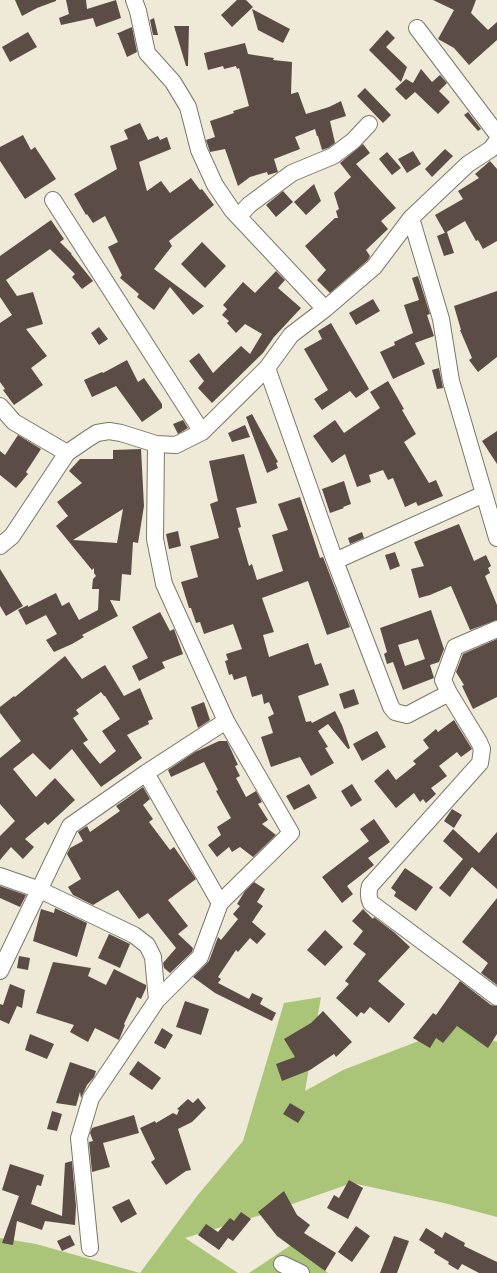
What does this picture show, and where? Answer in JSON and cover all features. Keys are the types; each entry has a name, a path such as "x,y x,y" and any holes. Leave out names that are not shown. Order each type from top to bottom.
{"street":[{"path":"134,0 138,11 147,53 173,82 188,107 199,150 215,185 239,216 325,309"},
{"path":"417,28 497,134"},
{"path":"239,216 249,206 292,173 333,156 353,141 369,124"},
{"path":"0,546 12,536 67,453 97,433 109,431 121,433 156,444 176,446 202,432 266,368 291,335 325,309 374,267 411,218 468,164 495,148"},
{"path":"54,200 202,432"},
{"path":"411,218 441,318 451,381 497,538"},
{"path":"266,368 335,561 391,707 395,712 407,715 449,694"},
{"path":"0,406 14,422 67,453"},
{"path":"90,1248 79,1138 91,1098 158,1000 200,957 220,903 291,833 226,721 164,584 155,539 156,444"},
{"path":"335,561 484,494"},
{"path":"497,629 455,647 443,680 449,694 479,742 482,749 480,763 370,886 368,894 371,903 497,997"},
{"path":"0,971 70,826 146,772 226,721"},
{"path":"146,772 220,903"},
{"path":"0,876 40,890 134,934 147,945 153,957 158,1000"},
{"path":"282,1264 301,1273"}],"green space":[{"path":"321,997 305,1091 343,1070 458,1026 497,1042 497,1217 444,1203 352,1183 258,1216 185,1238 238,1273 140,1273 197,1196 243,1141 284,1003"},
{"path":"0,1238 36,1244 140,1273 0,1273"},
{"path":"294,1243 328,1273 249,1273"}],"building":[{"path":"15,0 56,1 37,8 22,16"},
{"path":"66,0 86,0 87,9 116,0 121,18 96,27 93,18 61,25 59,18 69,14"},
{"path":"237,0 246,0 253,7 232,27 221,15"},
{"path":"433,0 476,0 471,13 488,30 497,22 497,40 469,65 454,48 438,39 454,10"},
{"path":"252,9 290,29 283,43 258,30"},
{"path":"154,18 158,35 153,35 150,20"},
{"path":"174,26 189,26 188,66 186,66"},
{"path":"132,27 137,52 127,57 118,34 116,34"},
{"path":"387,30 395,38 386,47 407,67 401,82 369,50"},
{"path":"28,32 37,47 10,62 2,47"},
{"path":"245,43 248,54 274,58 273,60 292,62 291,94 298,92 306,114 329,107 341,101 346,116 330,121 335,143 328,148 322,150 315,129 295,137 300,149 274,159 278,172 268,175 267,172 250,177 238,186 225,149 210,152 206,140 215,137 210,121 249,106 239,68 237,69 236,66 224,69 223,66 208,70 204,53"},
{"path":"421,69 432,82 440,75 447,83 439,91 450,102 438,114 415,92 406,100 395,89 406,79 413,83"},
{"path":"365,88 391,115 383,123 357,96"},
{"path":"468,112 481,129 478,131 464,115"},
{"path":"140,123 148,140 158,136 160,140 167,137 171,149 139,162 147,191 161,181 170,193 191,178 200,190 202,189 214,205 169,241 172,246 154,269 204,306 193,315 170,287 154,310 137,297 139,294 120,278 122,275 108,247 118,242 105,216 93,223 87,214 86,215 74,194 117,169 110,146 128,139 124,130"},
{"path":"23,135 31,150 35,147 56,179 25,199 0,161 0,147"},
{"path":"363,144 370,153 356,164 396,208 381,221 388,229 366,250 370,256 368,260 330,293 317,280 326,270 305,246 335,218 338,218 336,211 339,209 334,193 351,177 340,163"},
{"path":"445,149 453,156 432,177 425,169"},
{"path":"413,151 421,164 407,173 398,159"},
{"path":"387,152 401,168 392,175 379,159"},
{"path":"490,161 497,169 497,241 483,249 478,240 476,241 465,221 445,233 435,215 463,199 458,191 479,178 475,174"},
{"path":"314,184 321,201 306,215 294,202"},
{"path":"283,191 293,202 276,217 266,205"},
{"path":"51,220 64,239 60,242 72,254 93,281 82,289 72,277 75,274 50,249 6,280 17,296 33,292 43,324 26,329 47,356 31,368 43,385 14,405 3,390 5,389 0,382 0,323 12,315 0,297 0,256"},
{"path":"447,232 454,253 444,256 437,236"},
{"path":"202,242 226,266 205,288 181,264"},
{"path":"276,271 285,280 278,288 301,308 274,337 263,353 212,403 198,388 204,381 189,361 199,353 213,373 241,346 250,354 262,334 245,324 236,333 227,323 229,321 222,315 227,309 223,305 243,282 255,293"},
{"path":"418,276 430,314 427,315 434,336 415,343 425,364 393,379 380,352 395,345 394,342 413,333 404,305 419,300 412,278"},
{"path":"497,291 497,357 478,372 469,360 472,358 460,330 454,306"},
{"path":"373,299 380,311 356,325 349,313"},
{"path":"331,323 369,389 356,398 350,391 322,410 314,399 328,390 304,349 322,339 318,331"},
{"path":"99,327 108,339 99,345 91,333"},
{"path":"127,360 138,382 144,378 162,404 162,408 142,422 116,386 92,397 84,380 102,372 103,373"},
{"path":"439,368 443,388 437,389 432,370"},
{"path":"388,381 416,434 404,442 429,483 436,480 443,496 418,506 416,502 405,507 393,478 388,480 383,470 369,475 371,482 357,487 345,454 332,463 313,436 335,420 344,433 380,408 370,392"},
{"path":"252,414 278,462 276,463 278,468 267,473 246,417"},
{"path":"183,420 188,428 178,434 173,424"},
{"path":"245,425 250,437 232,442 228,433"},
{"path":"497,431 497,464 482,441"},
{"path":"18,435 41,449 26,472 28,474 16,488 0,475 0,451 5,455"},
{"path":"141,449 144,506 138,543 133,542 131,575 122,574 120,601 110,600 118,616 82,635 84,637 72,644 54,652 46,640 57,634 46,615 26,625 18,610 28,605 28,607 56,593 62,606 69,602 79,620 98,610 99,589 92,589 93,579 96,576 94,573 94,568 92,570 56,526 68,516 57,502 82,483 69,471 80,459 113,459 113,450","holes":["123,509 117,543 73,540"]},
{"path":"244,454 257,503 236,508 241,527 238,528 249,566 252,564 257,580 283,571 272,535 288,530 278,504 300,497 320,558 323,557 350,627 327,635 308,581 262,598 274,632 263,635 269,657 308,643 315,665 321,663 329,685 298,696 306,722 311,721 312,723 335,711 342,725 350,748 348,749 328,724 318,731 328,747 325,748 334,763 311,776 300,757 271,767 261,737 273,733 268,717 274,714 269,702 264,704 262,694 252,697 246,676 234,680 232,674 229,675 225,661 228,660 226,654 242,649 233,624 204,634 200,622 196,623 191,608 189,608 181,582 198,577 190,546 219,538 210,504 218,501 209,461"},
{"path":"344,481 351,504 330,513 322,489"},
{"path":"459,524 474,561 486,555 491,566 488,568 490,573 485,576 497,605 497,620 470,630 451,586 419,598 411,569 424,566 414,542"},
{"path":"178,531 181,546 169,549 166,534"},
{"path":"362,532 364,538 350,544 348,538"},
{"path":"395,552 400,566 390,570 385,555"},
{"path":"0,569 23,606 6,616 0,606"},
{"path":"431,610 444,649 439,662 430,665 434,678 403,690 393,662 387,664 384,654 387,652 380,628","holes":["418,639 425,659 405,666 398,645"]},
{"path":"160,612 170,631 174,629 183,654 162,662 165,668 139,681 132,666 148,658 132,627"},
{"path":"497,639 497,697 473,709 462,686 464,685 456,672 463,654"},
{"path":"65,656 82,679 105,665 124,696 140,688 153,719 148,721 149,724 127,735 142,758 101,787 72,749 50,770 33,753 13,769 36,797 55,778 75,800 48,825 45,822 25,839 34,847 23,859 11,847 0,860 0,836 15,821 0,804 0,758 21,741 0,713 0,707 14,696 15,697","holes":["101,692 120,719 102,731 116,751 100,764 83,743 88,740 73,718 79,714 76,710"]},
{"path":"354,689 359,704 344,709 339,694"},
{"path":"204,702 210,720 198,728 191,707"},
{"path":"454,720 472,749 461,757 457,752 439,766 447,776 431,788 436,794 426,803 423,799 420,802 414,793 396,808 374,781 388,769 396,780 416,764 413,761 429,748 423,740 436,729 438,732"},
{"path":"377,731 386,747 362,761 353,744"},
{"path":"219,741 227,741 238,765 235,766 240,776 236,778 246,797 256,791 262,802 258,804 268,820 262,824 276,835 253,857 240,847 232,852 229,847 217,857 208,845 221,835 217,827 231,818 216,791 218,790 204,762 171,777 168,770 195,752"},
{"path":"309,784 317,798 294,810 286,796"},
{"path":"352,784 362,800 351,807 341,791"},
{"path":"143,787 150,799 143,805 153,819 149,822 170,850 174,847 196,879 168,900 188,926 178,934 193,948 192,952 170,973 164,968 163,963 176,948 148,913 139,919 118,890 93,905 73,895 68,887 81,879 67,854 70,848 83,841 78,832 87,826 90,832 120,811 116,806"},
{"path":"452,809 462,815 454,828 444,821"},
{"path":"374,819 390,842 368,858 374,865 347,886 353,894 342,903 322,877 369,841 360,829"},
{"path":"453,829 479,853 497,832 497,889 472,867 450,897 439,888 463,859 443,841"},
{"path":"405,868 433,887 416,911 394,896 396,892 391,888"},
{"path":"254,882 265,889 257,902 263,906 252,922 266,934 257,944 250,938 238,952 236,950 218,977 221,979 218,983 249,999 252,993 263,998 260,1004 276,1013 272,1021 215,993 193,977 209,961 218,937 221,940 238,919 233,914 240,906 237,904 245,891"},
{"path":"0,886 26,895 20,907 0,898"},
{"path":"497,898 497,985 481,973 488,963 462,942"},
{"path":"55,908 87,923 77,957 33,941 41,909 54,913"},
{"path":"363,909 373,919 374,917 410,947 378,981 405,1004 389,1023 370,1007 364,1014 361,1012 357,1017 336,998 349,984 345,981 366,954 353,944 363,931 352,921"},
{"path":"325,930 343,947 325,966 307,950"},
{"path":"109,934 130,944 120,968 98,958"},
{"path":"19,956 30,958 28,970 17,968"},
{"path":"53,962 91,968 88,976 106,985 114,969 146,985 141,999 137,997 124,1024 125,1025 119,1040 95,1028 88,1042 70,1032 74,1025 36,1013"},
{"path":"460,981 491,1005 497,1006 497,1034 488,1048 457,1026 443,1043 436,1038 430,1048 413,1038 433,1013 436,1015"},
{"path":"10,984 25,990 22,1008 17,1006 9,1024 0,1020 0,1004 3,1005"},
{"path":"185,1001 209,1009 201,1035 176,1027"},
{"path":"323,1011 352,1042 336,1057 334,1054 310,1070 282,1081 276,1064 295,1057 284,1039 311,1023"},
{"path":"162,1028 173,1035 165,1049 154,1043"},
{"path":"30,1034 54,1044 47,1059 25,1050"},
{"path":"138,1061 161,1078 152,1090 129,1074"},
{"path":"70,1062 96,1071 81,1098 80,1092 76,1106 56,1103"},
{"path":"198,1098 206,1108 192,1122 178,1129 191,1170 186,1171 166,1185 151,1162 155,1159 140,1128 155,1121 156,1123 173,1113 177,1115 179,1110 177,1109 188,1099 193,1103"},
{"path":"290,1103 305,1112 298,1123 283,1114"},
{"path":"52,1111 62,1114 57,1131 47,1129"},
{"path":"134,1115 139,1133 103,1143 110,1167 92,1172 89,1142 93,1141 90,1133 92,1128"},
{"path":"72,1161 76,1206 75,1225 45,1221 42,1230 17,1221 13,1245 2,1243 19,1196 2,1190 10,1164 44,1175 41,1186 37,1185 31,1204 62,1216 65,1163"},
{"path":"349,1180 363,1188 348,1219 327,1208 334,1195 339,1198"},
{"path":"284,1191 297,1215 310,1225 304,1233 336,1253 325,1271 277,1236 258,1212"},
{"path":"129,1199 137,1214 121,1223 112,1207"},
{"path":"241,1212 251,1219 233,1241 228,1238 219,1250 198,1235 206,1224 218,1232 230,1218 234,1221"},
{"path":"356,1226 370,1236 352,1262 338,1252"},
{"path":"426,1228 442,1238 445,1232 465,1243 464,1246 497,1262 497,1273 479,1273 462,1264 458,1270 448,1264 449,1262 434,1253 435,1250 419,1240"},
{"path":"70,1235 75,1245 62,1251 57,1241"},
{"path":"394,1236 409,1241 397,1273 380,1273"}]}
